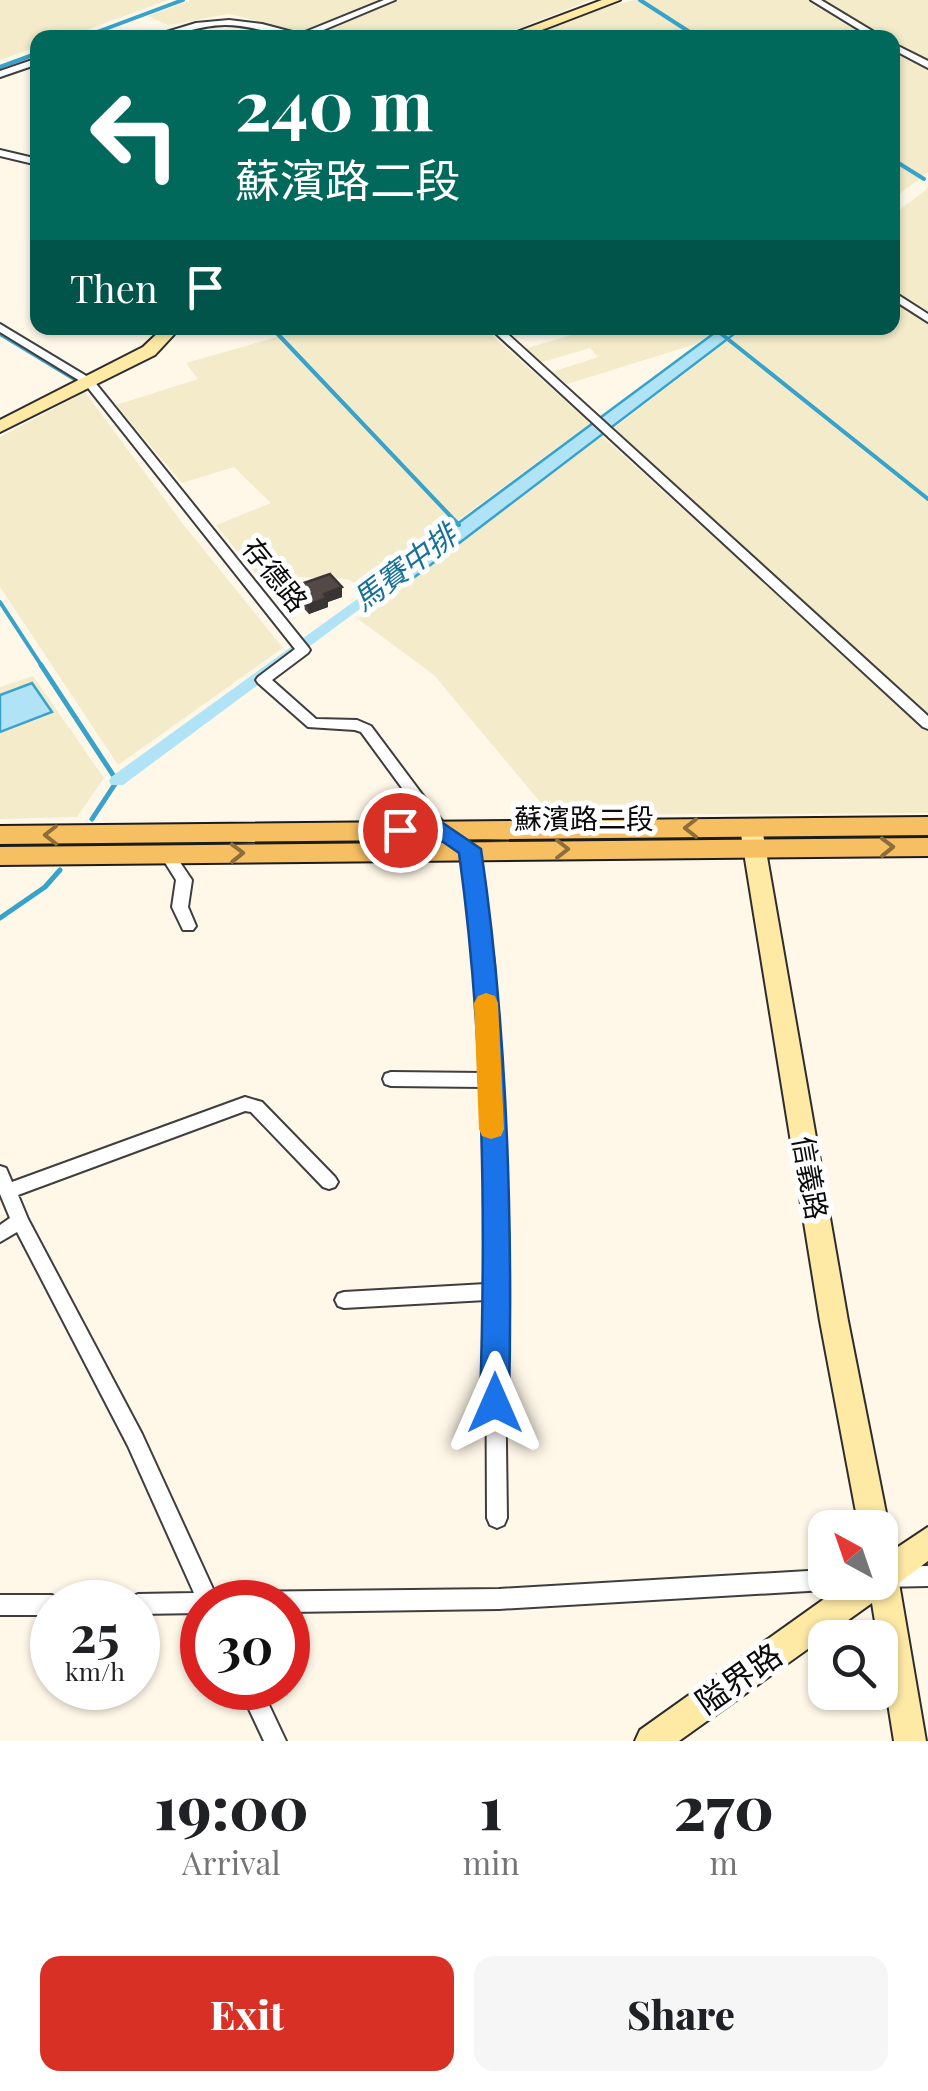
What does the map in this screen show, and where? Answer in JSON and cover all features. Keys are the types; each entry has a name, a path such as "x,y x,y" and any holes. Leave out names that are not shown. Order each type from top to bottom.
{"main road":[{"name":"蘇濱路二段","path":"0,856 470,849 753,838 928,826"},
{"name":"蘇濱路二段","path":"0,835 440,829 928,847"}],"street":[{"path":"320,30 391,0"},
{"path":"533,30 614,0"},
{"path":"815,0 866,30"},
{"path":"176,30 230,20 274,30"},
{"path":"900,49 928,65"},
{"path":"0,74 30,64"},
{"path":"0,153 14,162 30,162"},
{"path":"900,300 928,319"},
{"name":"存德路","path":"0,327 90,382 302,650 263,680 314,724 357,725 366,729 440,829"},
{"path":"0,427 150,351 165,335"},
{"path":"504,335 928,724"},
{"path":"440,829 470,849 486,960 498,1292 494,1356 497,1518"},
{"name":"信義路","path":"753,838 834,1320 871,1510"},
{"path":"166,854 184,880 180,907 188,926"},
{"path":"391,1080 489,1080"},
{"path":"196,1580 135,1440 20,1222 4,1182 245,1104 256,1108 329,1182"},
{"path":"0,1234 20,1222"},
{"path":"344,1300 498,1292"},
{"name":"隘界路","path":"898,1563 928,1542"},
{"path":"898,1575 928,1576"},
{"path":"310,1601 499,1599 808,1581"},
{"name":"隘界路","path":"651,1741 846,1600"},
{"path":"884,1600 903,1736"},
{"path":"0,1605 30,1605"},
{"path":"260,1710 275,1741"}],"shaded area":[{"path":"0,0 168,0 86,30 30,30 30,49 0,60"},
{"path":"192,0 591,0 514,30 293,30 229,14 168,25 148,16"},
{"path":"635,0 928,0 928,172 900,194 900,30 539,30 585,12"},
{"path":"928,188 928,713 610,431 736,335 900,335 900,210"},
{"path":"492,335 590,423 365,589 347,579 299,577 267,588 216,525 271,503 234,467 182,483 116,405 198,379 186,363 280,336"},
{"path":"571,335 708,335 696,344 567,384 552,372 598,357 590,348 539,363 524,349"},
{"path":"85,392 183,524 283,648 118,765 0,587 0,437"},
{"path":"602,436 928,732 928,813 551,815 434,675 358,619"},
{"path":"33,676 104,778 77,817 0,819 0,687"}],"water":[{"path":"712,335 733,335 408,582 391,573"},
{"path":"32,683 52,712 0,732 0,695"}],"building":[{"path":"330,574 342,587 308,605 292,587"}],"waterway":[{"path":"102,30 183,0"},
{"path":"640,0 687,30"},
{"path":"0,67 30,56"},
{"path":"900,164 924,179"},
{"path":"0,334 81,383"},
{"path":"279,335 459,525"},
{"path":"723,335 928,499"},
{"name":"馬賽中排","path":"117,781 414,562"},
{"path":"0,602 43,668"},
{"path":"41,665 117,781 92,819"},
{"path":"0,918 45,887 60,870"}],"slow traffic":[{"path":"486,1003 491,1129"}],"route":[{"path":"400,830 440,829 470,849 486,960 498,1292 495,1403"}]}
